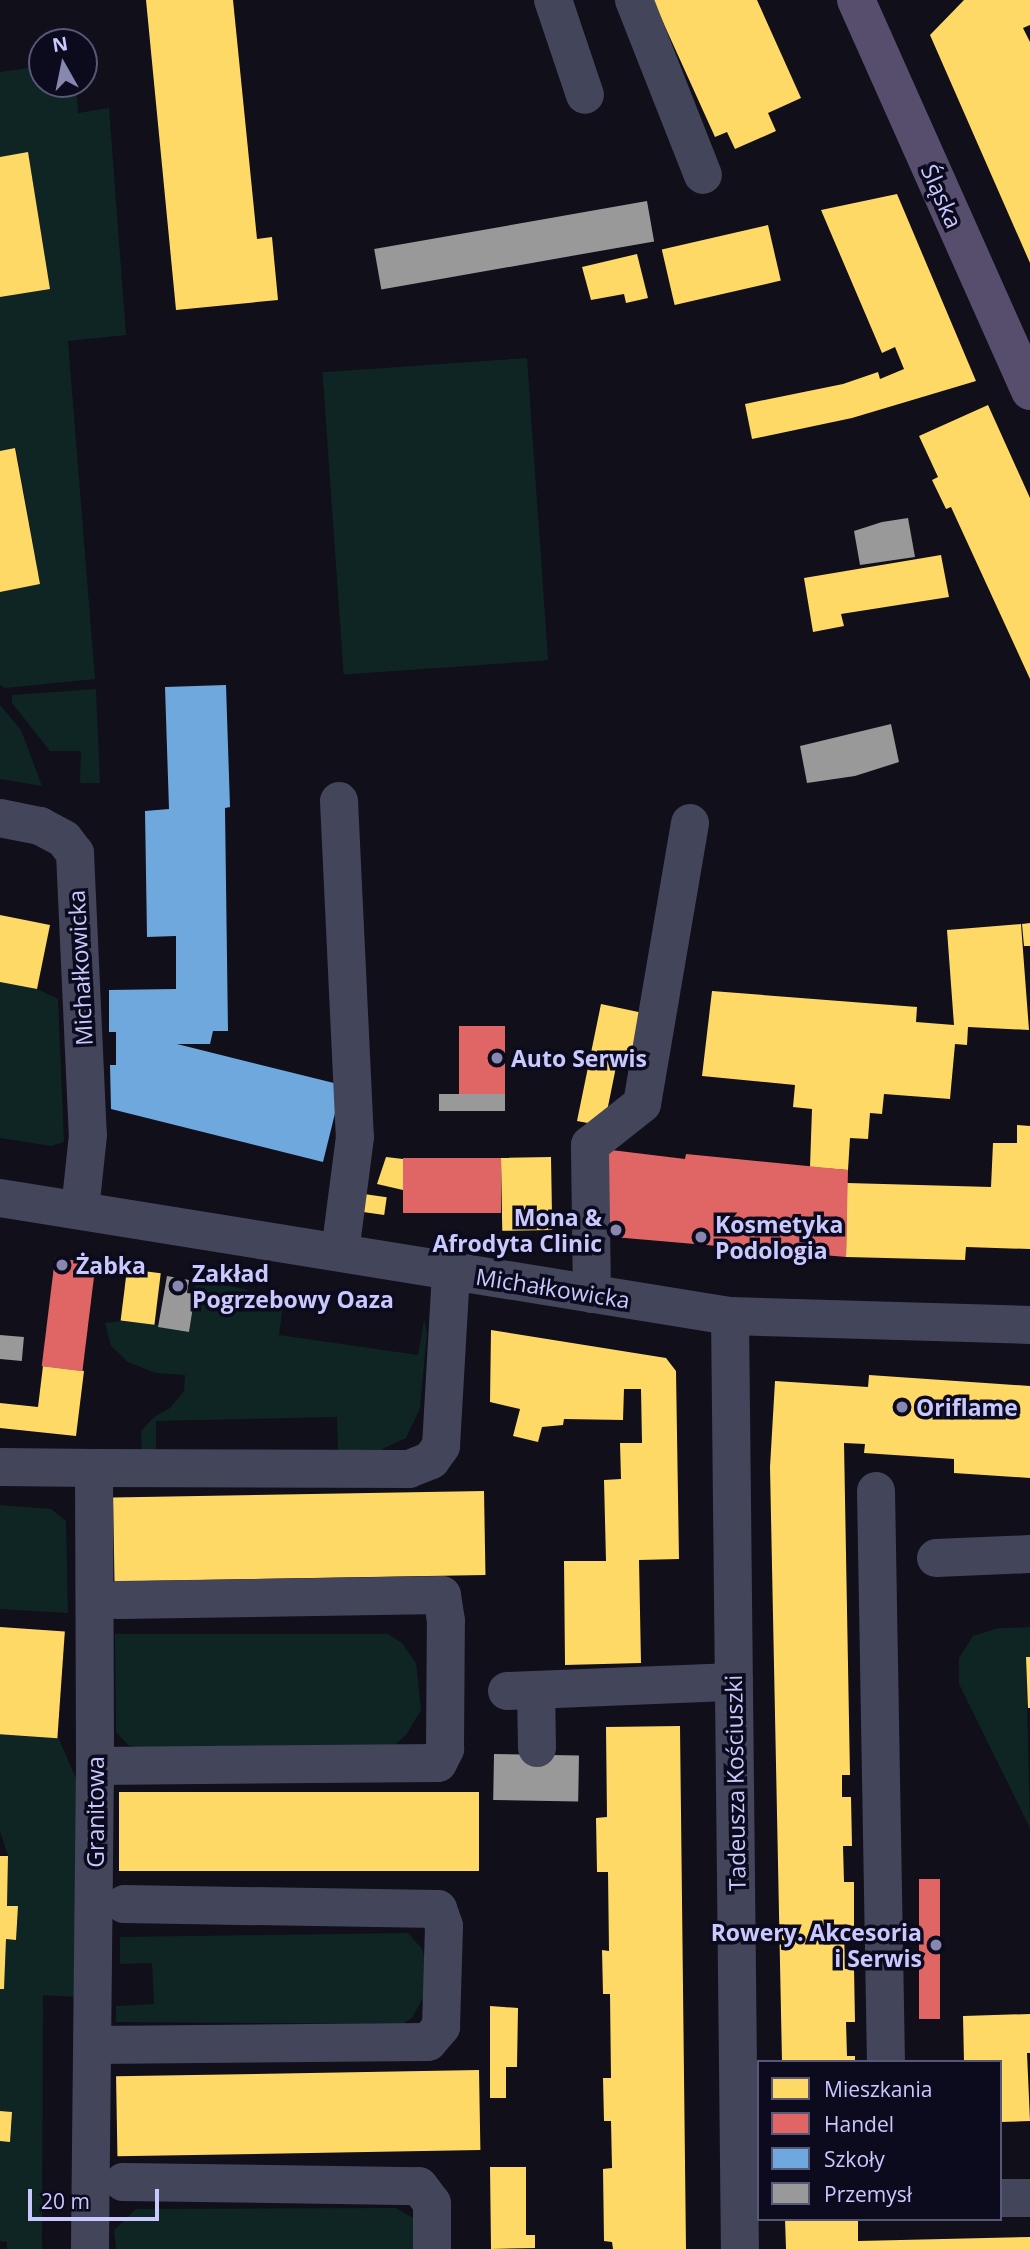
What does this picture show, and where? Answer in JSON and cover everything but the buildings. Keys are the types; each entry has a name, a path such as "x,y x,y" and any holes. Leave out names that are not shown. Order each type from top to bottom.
{"main road":[{"name":"Śląska","path":"856,0 1030,391"}],"street":[{"path":"553,0 585,95"},
{"path":"634,0 703,175"},
{"path":"339,801 355,1137 340,1252"},
{"name":"Michałkowicka","path":"0,818 40,826 64,839 75,853 88,1135 80,1210"},
{"path":"592,1294 590,1145 642,1104 690,823"},
{"name":"Michałkowicka","path":"0,1198 730,1316 1030,1325"},
{"path":"0,1467 409,1469 431,1460 441,1446 451,1271"},
{"name":"Tadeusza Kościuszki","path":"730,1316 740,2249"},
{"name":"Granitowa","path":"90,2249 95,1766 94,1468"},
{"path":"876,1491 886,2060"},
{"path":"936,1558 1030,1554"},
{"path":"95,1766 438,1763 445,1749 446,1621 442,1595 118,1600"},
{"path":"537,1748 521,1690 734,1682"},
{"path":"93,2045 428,2042 441,2027 444,1926 438,1909 124,1904"},
{"path":"122,2182 419,2186 432,2203 432,2249"},
{"path":"1002,2198 1030,2198"}],"green space":[{"path":"28,68 28,98 77,98 78,113 109,108 126,335 68,341 95,679 5,688 0,685 0,592 40,584 16,448 0,451 0,297 50,288 28,153 0,157 0,72"},
{"path":"527,358 548,660 344,675 322,372"},
{"path":"96,689 100,783 80,783 81,751 50,751 12,703 12,695"},
{"path":"0,705 21,730 42,786 0,779"},
{"path":"0,982 37,989 58,999 64,1142 51,1146 0,1138"},
{"path":"196,1278 284,1299 279,1335 418,1355 424,1320 427,1332 420,1408 406,1438 376,1452 338,1453 337,1417 156,1421 156,1457 142,1457 141,1431 154,1417 170,1408 184,1391 185,1375 156,1373 128,1362 111,1346 105,1323 121,1321 155,1324 189,1332"},
{"path":"0,1505 51,1509 66,1521 68,1613 0,1609"},
{"path":"1030,1627 1030,1657 1026,1658 1030,1828 959,1684 959,1658 973,1636 999,1628"},
{"path":"115,1634 388,1634 402,1643 416,1663 421,1710 406,1735 387,1752 148,1751 128,1745 116,1732"},
{"path":"0,1734 58,1737 78,1783 76,1997 43,1995 42,2249 7,2249 7,2242 0,2241 0,2141 10,2141 12,2112 0,2111 0,1989 4,1988 6,1939 16,1940 18,1907 7,1906 8,1856 0,1831"},
{"path":"408,1933 422,1949 428,1970 424,1996 412,2018 403,2024 116,2022 116,2006 154,2004 152,1963 120,1964 120,1937"},
{"path":"396,2208 413,2218 420,2249 116,2249 114,2230 136,2209"}],"place":[{"name":"Auto Serwis","path":"497,1058"},
{"name":"Mona & Afrodyta Clinic","path":"616,1230"},
{"name":"Kosmetyka Podologia","path":"701,1237"},
{"name":"Żabka","path":"62,1265"},
{"name":"Zakład Pogrzebowy Oaza","path":"178,1286"},
{"name":"Oriflame","path":"902,1407"},
{"name":"Rowery. Akcesoria i Serwis","path":"936,1945"}]}
